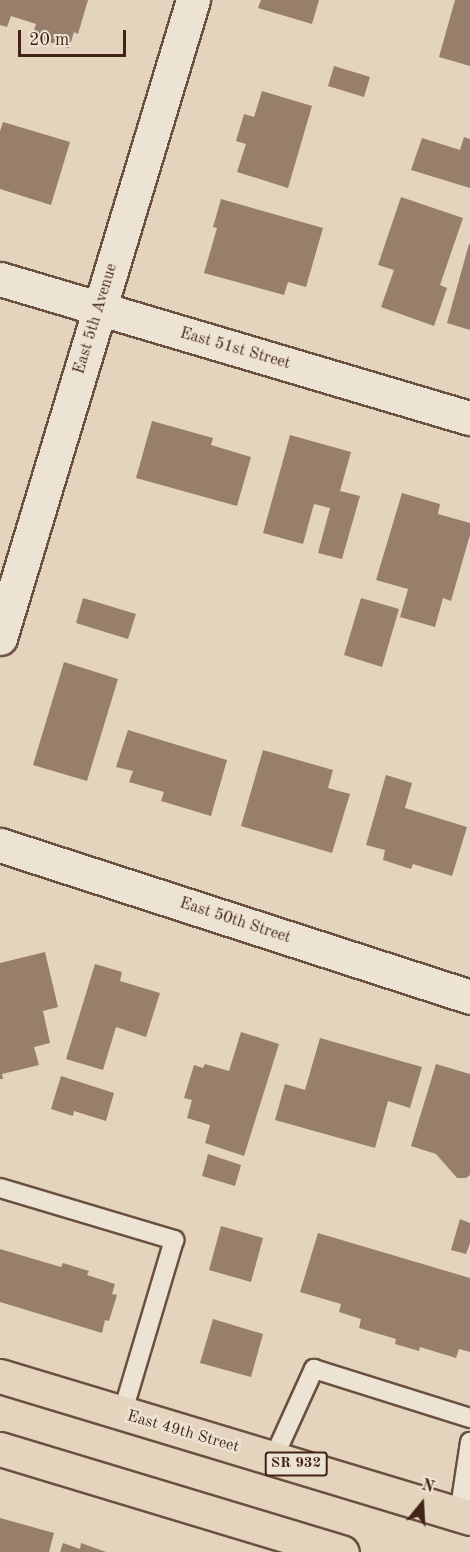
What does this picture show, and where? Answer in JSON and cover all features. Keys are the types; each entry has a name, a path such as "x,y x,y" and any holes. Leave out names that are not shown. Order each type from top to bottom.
{"main road":[{"name":"East 49th Street","path":"0,1376 465,1516"},
{"path":"0,1401 74,1422 122,1414"},
{"path":"0,1449 330,1550"}],"street":[{"name":"East 5th Avenue","path":"0,638 193,0"},
{"name":"East 51st Street","path":"0,279 470,418"},
{"name":"East 50th Street","path":"0,845 470,997"}],"lane":[{"path":"0,1188 174,1240 122,1414"},
{"path":"274,1457 314,1370 470,1418"},
{"path":"465,1516 470,1442"}],"building":[{"path":"0,0 88,0 78,34 74,32 69,48 32,37 36,24 11,16 7,27 0,25"},
{"path":"261,0 319,0 312,24 258,8"},
{"path":"455,0 470,0 470,66 439,57"},
{"path":"334,66 370,77 364,97 328,86"},
{"path":"262,91 312,106 288,188 237,172 246,144 236,141 244,114 254,117"},
{"path":"3,122 70,142 51,205 0,189 0,131"},
{"path":"464,137 470,139 470,188 411,170 422,138 460,150"},
{"path":"401,197 463,218 440,285 447,288 434,326 381,307 394,270 378,265"},
{"path":"221,199 323,228 306,287 288,282 284,295 204,273 217,228 213,227"},
{"path":"470,244 470,330 447,323"},
{"path":"152,421 213,438 211,445 251,457 237,506 136,478"},
{"path":"290,435 351,452 340,491 360,496 342,559 318,553 330,508 314,504 303,544 263,533"},
{"path":"402,493 440,504 438,514 470,523 470,535 451,601 443,598 435,627 400,617 408,589 376,580"},
{"path":"83,598 136,614 128,639 76,623"},
{"path":"361,598 399,609 382,667 344,655"},
{"path":"64,662 118,679 87,781 33,765"},
{"path":"128,730 227,760 211,816 161,801 164,792 129,782 133,771 116,767"},
{"path":"263,750 333,770 328,788 350,794 332,853 241,826"},
{"path":"386,775 412,783 405,808 467,827 452,876 413,864 411,869 383,860 385,850 366,845"},
{"path":"45,952 58,1007 43,1011 50,1043 34,1047 39,1065 2,1074 3,1079 0,1079 0,963"},
{"path":"95,964 122,972 120,981 160,993 146,1037 116,1027 103,1070 66,1059"},
{"path":"241,1032 279,1044 244,1156 205,1143 210,1125 187,1118 192,1100 184,1098 194,1065 203,1068 205,1064 229,1071"},
{"path":"320,1038 422,1067 410,1108 388,1101 375,1148 275,1120 285,1084 305,1090"},
{"path":"436,1064 470,1074 470,1175 466,1178 457,1178 436,1154 411,1146"},
{"path":"61,1076 114,1093 106,1121 74,1111 73,1116 51,1109"},
{"path":"208,1154 241,1165 235,1186 202,1176"},
{"path":"460,1219 470,1223 470,1243 466,1254 451,1250"},
{"path":"221,1226 263,1238 251,1282 209,1270"},
{"path":"318,1233 470,1278 470,1352 459,1349 456,1358 420,1347 419,1351 395,1344 396,1339 359,1328 361,1319 339,1312 341,1304 300,1292"},
{"path":"0,1249 61,1267 63,1263 89,1271 87,1275 115,1284 112,1294 117,1295 109,1321 105,1320 102,1333 0,1302"},
{"path":"213,1319 263,1334 251,1377 200,1363"},
{"path":"0,1518 54,1533 49,1552 0,1552"},
{"path":"63,1543 80,1549 81,1543 106,1552 60,1552"}]}
